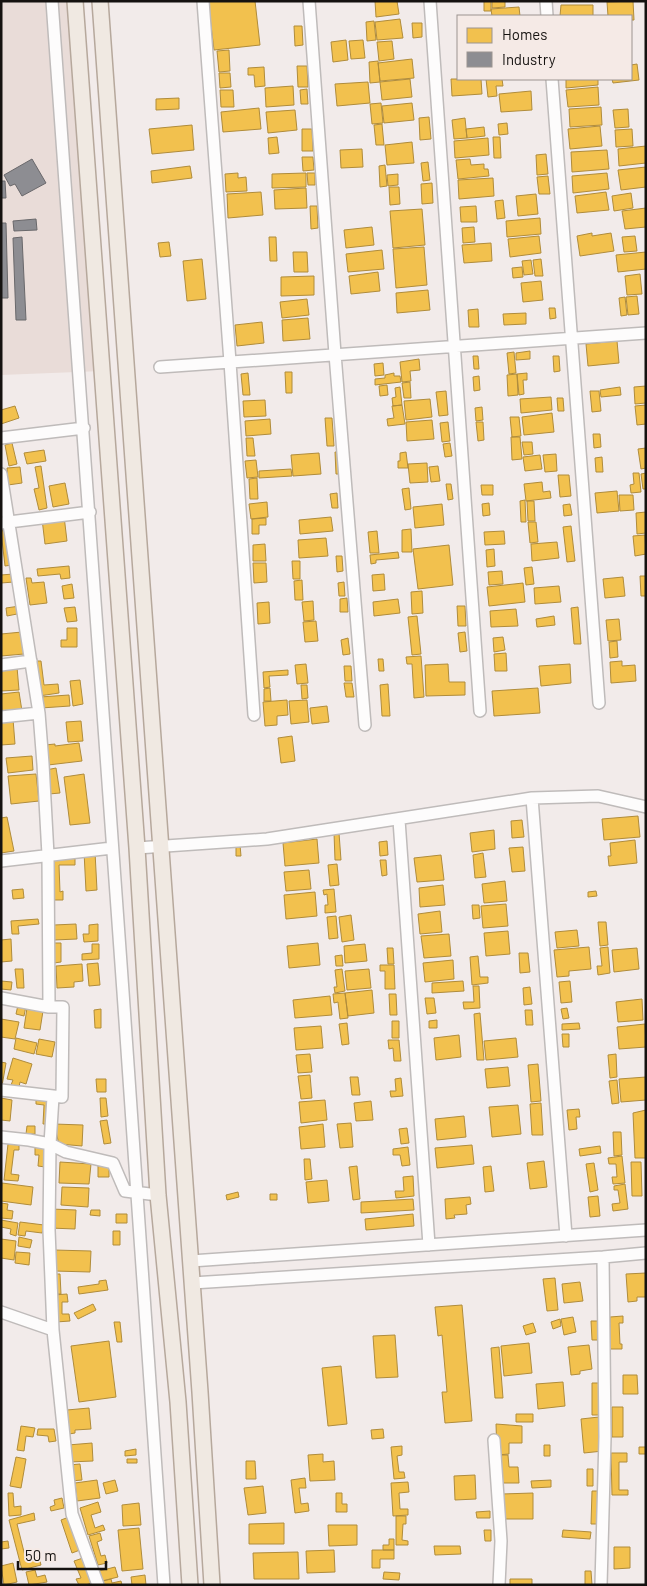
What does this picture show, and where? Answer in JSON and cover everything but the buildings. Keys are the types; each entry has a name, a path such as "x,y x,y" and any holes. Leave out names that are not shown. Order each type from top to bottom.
{"main road":[{"path":"75,1 137,848 158,1195 178,1402 190,1585"},
{"path":"100,1 191,1261 212,1585"},
{"path":"90,208 114,207"}],"street":[{"path":"52,1 71,239 164,1585"},
{"path":"203,1 254,715"},
{"path":"309,1 365,725"},
{"path":"430,1 480,711"},
{"path":"546,1 547,15"},
{"path":"552,80 599,703"},
{"path":"160,367 646,333"},
{"path":"1,438 84,428"},
{"path":"1,474 5,523 31,662 44,764 48,855 49,1007"},
{"path":"5,523 90,512"},
{"path":"1,665 31,662"},
{"path":"1,717 39,713"},
{"path":"137,848 267,839 532,798 598,796 646,807"},
{"path":"532,798 566,1236"},
{"path":"399,820 429,1245"},
{"path":"1,861 112,848"},
{"path":"1,998 49,1007 62,1007 62,1097 1,1090"},
{"path":"53,1097 50,1144 49,1230 53,1330 72,1514 98,1585"},
{"path":"1,1137 50,1144 66,1152 113,1163 125,1191 158,1195"},
{"path":"191,1261 646,1230"},
{"path":"192,1283 646,1253"},
{"path":"601,1585 604,1437 603,1257"},
{"path":"1,1312 53,1330"},
{"path":"494,1440 501,1541 499,1585"}],"shaded area":[{"path":"1,1 75,1 102,371 1,375"}]}
